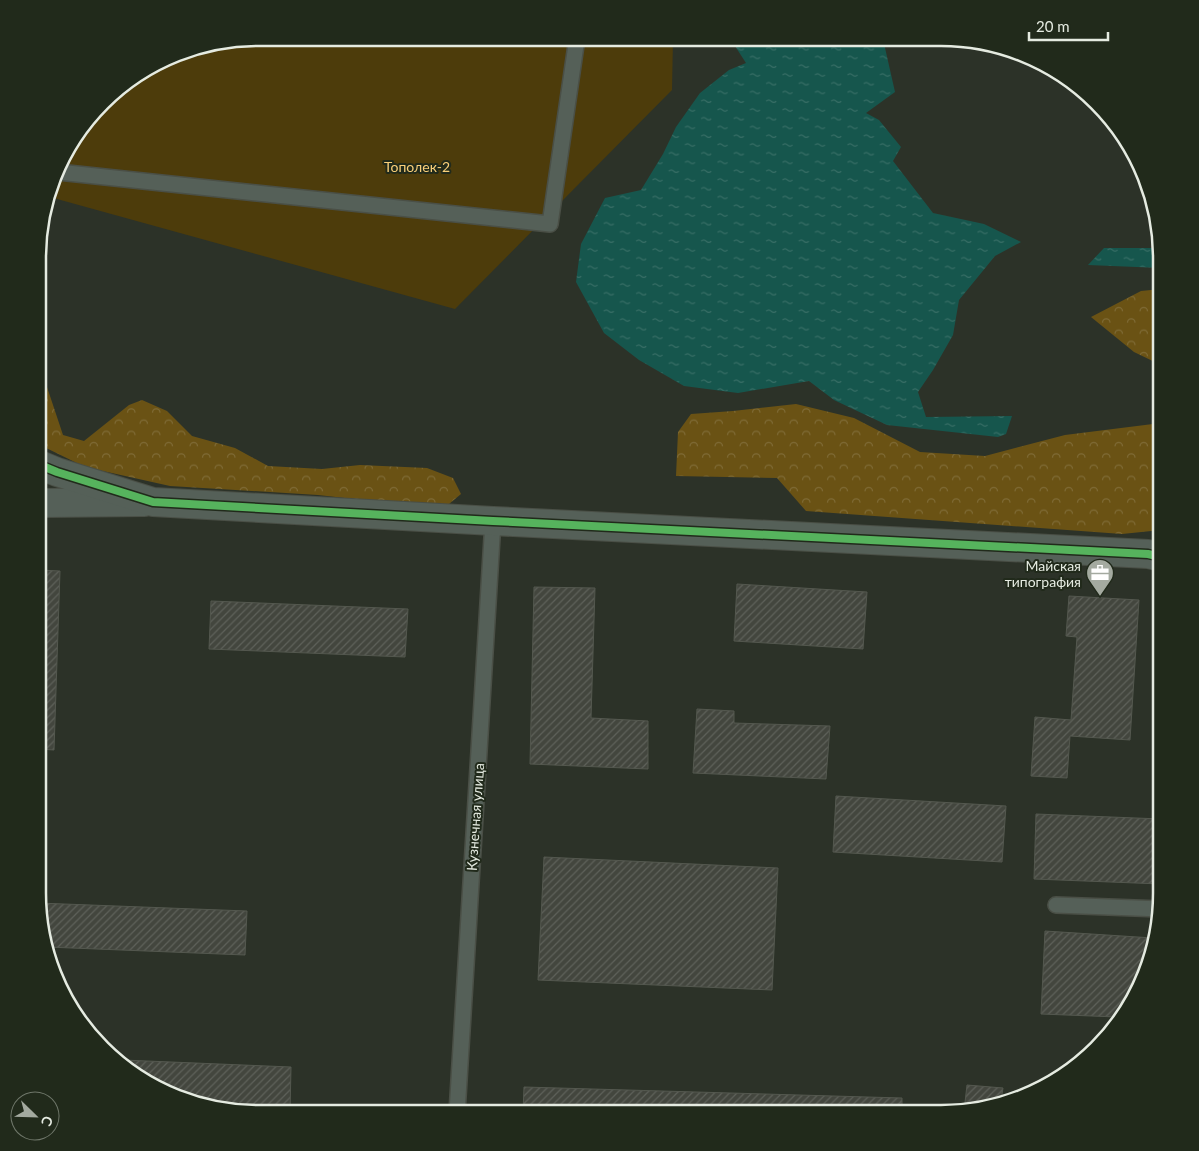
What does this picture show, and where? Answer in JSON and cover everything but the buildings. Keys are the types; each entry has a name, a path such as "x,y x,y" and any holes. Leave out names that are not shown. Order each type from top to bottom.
{"street":[{"path":"46,467 153,502"},
{"path":"46,503 153,502 1153,555"}],"lane":[{"path":"64,173 550,224 576,46"},
{"name":"Кузнечная улица","path":"457,1105 493,521"},
{"path":"1056,905 1152,909"}],"green space":[{"name":"Тополек-2","path":"258,46 673,46 672,90 455,309 55,198 57,190 68,164 82,140 108,108 140,82 164,68 203,53 230,48"},
{"path":"1153,290 1153,361 1134,352 1091,317 1141,291"},
{"path":"46,384 63,435 84,441 129,405 142,400 167,411 192,436 235,448 268,466 322,469 360,465 427,468 453,478 461,494 443,509 318,495 170,486 85,467 46,448"},
{"path":"796,404 854,418 920,452 985,456 1065,435 1153,424 1153,531 1122,534 806,511 777,478 676,476 678,432 691,414"}],"water":[{"path":"735,46 885,46 895,92 866,113 879,120 901,147 893,161 933,213 984,224 1021,242 995,256 959,300 953,335 918,392 926,417 1012,416 1006,434 998,437 887,425 834,400 809,381 738,393 684,386 639,360 604,333 576,282 581,244 605,198 641,190 663,154 676,127 700,93 729,70 746,63"},
{"path":"1104,248 1152,248 1153,268 1088,265"}],"cycle path":[{"path":"46,467 153,502 1153,555"}],"place":[{"name":"Майская типография","path":"1100,597"}]}
